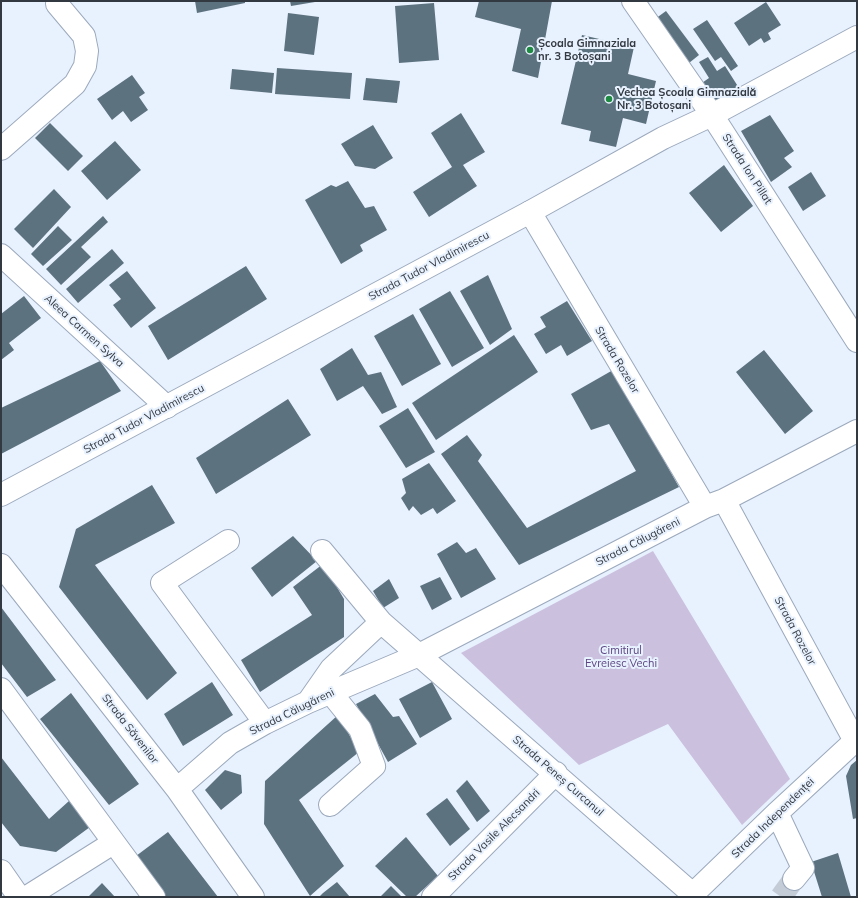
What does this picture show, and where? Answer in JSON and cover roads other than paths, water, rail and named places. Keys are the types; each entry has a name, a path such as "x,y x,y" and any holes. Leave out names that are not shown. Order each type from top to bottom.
{"street":[{"name":"Strada Ion Pillat","path":"633,1 712,115 857,341"},
{"path":"1,149 75,84 85,66 87,51 84,36 60,2"},
{"name":"Strada Tudor Vladimirescu","path":"1,495 530,212 663,138 712,115 857,37"},
{"name":"Strada Rozelor","path":"530,212 715,503 856,740"},
{"name":"Aleea Carmen Sylva","path":"1,255 167,407"},
{"name":"Strada Călugăreni","path":"177,789 230,743 265,723 308,702 419,655 857,431"},
{"path":"228,541 162,583 265,723"},
{"path":"322,551 381,622 419,655"},
{"name":"Strada Săvenilor","path":"1,565 177,789 253,897"},
{"path":"308,702 331,669 381,622"},
{"name":"Strada Peneș Curcanul","path":"419,655 556,773 693,896"},
{"path":"1,689 154,897"},
{"path":"330,806 374,766 360,729 331,693"},
{"name":"Strada Independenței","path":"693,896 777,813 856,740"},
{"name":"Strada Vasile Alecsandri","path":"433,897 556,773"},
{"path":"777,813 803,868 794,879"},
{"path":"27,897 113,843"},
{"path":"1,871 19,897"}],"tunnel":[{"path":"781,897 794,879"}],"place":[{"name":"Școala Gimnaziala nr. 3 Botoșani","path":"530,50"},
{"name":"Vechea Școala Gimnazială Nr. 3 Botoșani","path":"609,99"}],"park label":[{"name":"Cimitirul Evreiesc Vechi","path":"621,657"}]}
